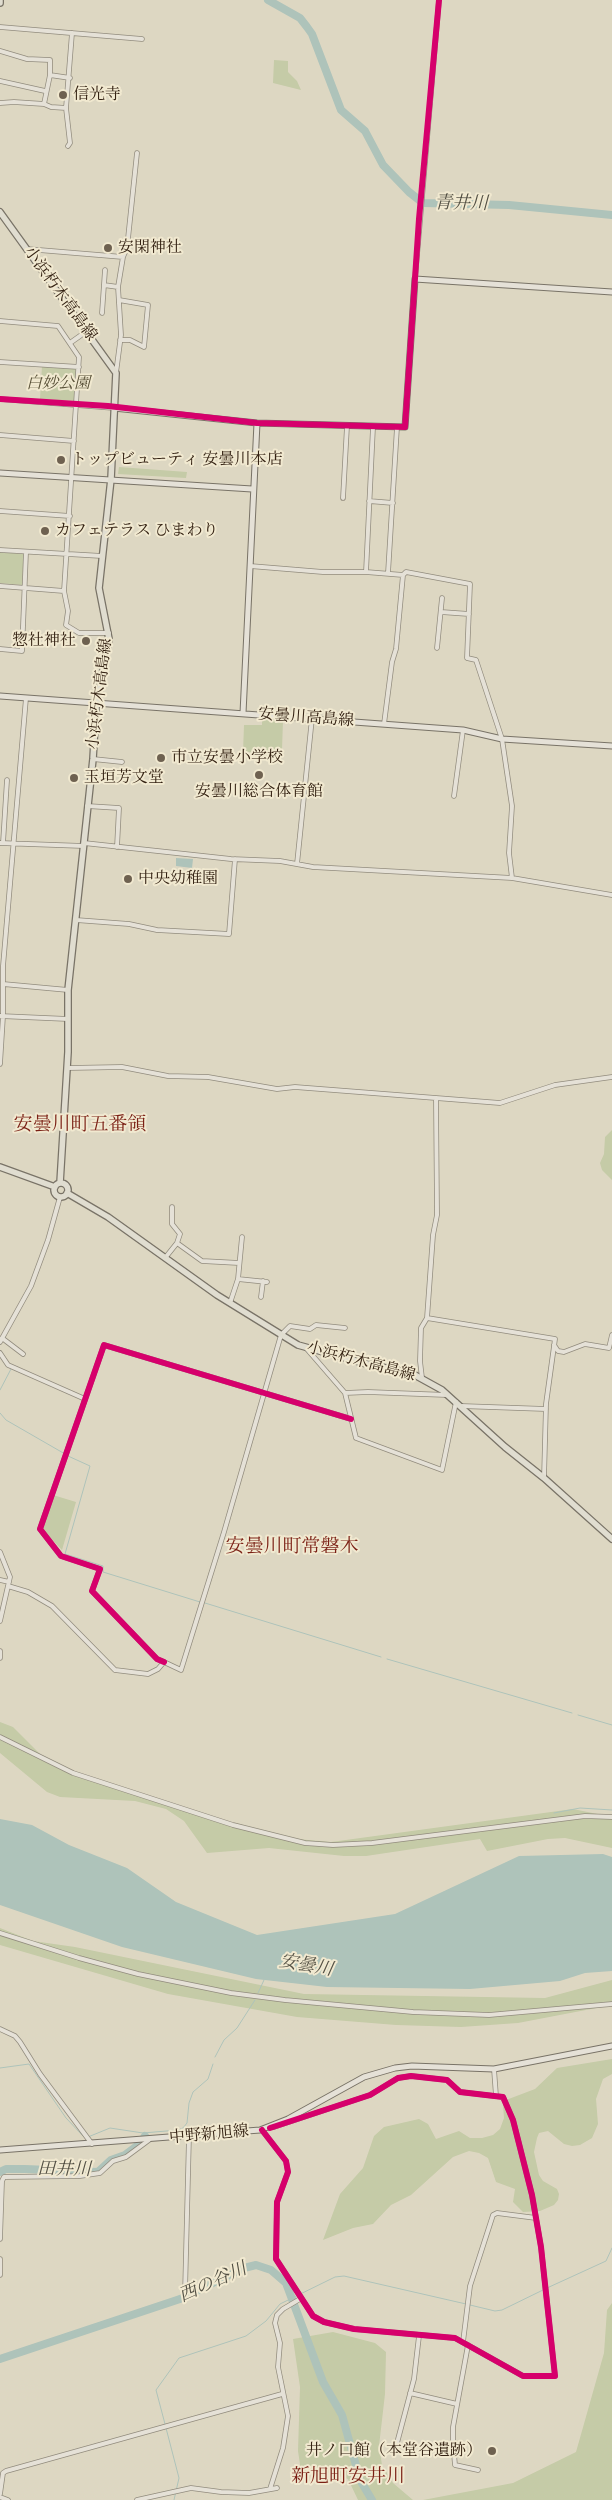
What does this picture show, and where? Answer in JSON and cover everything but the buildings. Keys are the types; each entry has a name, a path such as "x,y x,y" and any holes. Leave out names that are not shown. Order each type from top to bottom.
{"main road":[{"name":"小浜朽木高島線","path":"0,212 116,373 111,479 99,588 108,633 97,702 93,759 68,990 68,1068 57,1185 66,1186 67,1193 108,1217 230,1303 281,1335 306,1348 413,1374 422,1378 458,1404 612,1539"},
{"path":"114,408 257,423 405,427 415,280 612,292"},
{"path":"243,713 252,489 257,423"},
{"path":"0,472 252,489"},
{"name":"安曇川高島線","path":"0,696 463,730 502,739 612,746"},
{"path":"0,1167 57,1185 54,1193 60,1197 67,1193"},
{"name":"中野新旭線","path":"0,2150 262,2130 270,2128 364,2077 395,2068 412,2066 494,2069 612,2046"}],"street":[{"path":"415,280 439,0"},
{"path":"0,27 142,39"},
{"path":"68,146 70,143 66,108 70,78 72,33"},
{"path":"0,51 27,59 50,60 50,75 45,91 44,104"},
{"path":"50,75 70,78"},
{"path":"0,81 45,91"},
{"path":"0,103 44,104 51,107 66,108"},
{"path":"116,373 120,340 118,287 123,257 127,248 137,152"},
{"path":"27,249 123,257"},
{"path":"102,313 105,270"},
{"path":"104,285 118,287"},
{"path":"119,300 148,304 144,347 130,340 120,340"},
{"path":"0,321 55,325 79,357 64,591 68,610 66,625 79,633 108,633"},
{"path":"70,343 87,331"},
{"path":"0,362 79,367"},
{"path":"0,399 114,408"},
{"path":"343,498 347,426"},
{"path":"366,572 373,427"},
{"path":"388,573 397,427"},
{"path":"0,435 74,441"},
{"path":"369,501 393,502"},
{"path":"0,511 70,516"},
{"path":"0,550 102,556"},
{"path":"0,649 22,651 26,552"},
{"path":"250,566 323,572 366,572 403,575 406,572 470,584 466,658 476,660 502,739 512,806 509,853 512,878"},
{"path":"384,724 392,662 396,649 403,575"},
{"path":"0,586 64,591"},
{"path":"437,648 442,598"},
{"path":"440,612 469,614"},
{"path":"0,1064 3,984 26,698"},
{"path":"297,864 312,718"},
{"path":"454,796 463,730"},
{"path":"93,759 122,762"},
{"path":"7,780 1,843 116,846 235,859 280,861 314,867 512,878 612,895"},
{"path":"87,806 119,808 116,846"},
{"path":"76,920 129,924 157,930 229,934 235,859"},
{"path":"3,984 68,990"},
{"path":"2,1016 68,1019"},
{"path":"68,1068 122,1068 168,1076 208,1077 277,1089 295,1087 500,1103 555,1085 612,1077"},
{"path":"422,1378 420,1361 421,1328 427,1318 431,1253 437,1215 434,1167 436,1098"},
{"path":"23,1354 1,1340 31,1286 48,1240 60,1197"},
{"path":"165,1258 177,1243 180,1234 172,1224 172,1207"},
{"path":"230,1303 238,1279 242,1237"},
{"path":"177,1243 202,1260 239,1263"},
{"path":"238,1279 265,1281 261,1297"},
{"path":"427,1318 555,1339 546,1409 544,1478"},
{"path":"345,1328 316,1326 310,1329 290,1326 281,1335 264,1393 184,1664 181,1670 157,1659 92,1591 100,1569 61,1556 40,1529 104,1346 264,1393 351,1419"},
{"path":"554,1345 558,1351 564,1352 585,1344 609,1348 612,1335"},
{"path":"306,1348 344,1393 356,1438 442,1470 458,1404 546,1409"},
{"path":"0,1353 8,1365 85,1398"},
{"path":"344,1393 376,1392 447,1395"},
{"path":"0,1552 10,1577 0,1621"},
{"path":"0,1580 28,1592 52,1606 115,1670 148,1674 158,1669 164,1662"},
{"path":"0,1651 0,1658"},
{"path":"0,1737 73,1773 233,1825 306,1843 333,1845 372,1843 585,1816 612,1817"},
{"path":"0,1933 129,1972 231,1993 285,2000 404,2012 488,2015 612,2004"},
{"path":"0,2029 15,2036 20,2042 40,2074 92,2144"},
{"path":"395,2068 398,2078"},
{"path":"494,2069 496,2096"},
{"path":"262,2130 286,2161 288,2172 277,2202 274,2252 276,2259 300,2299 313,2316 324,2322 374,2332 455,2338 523,2376 555,2376 536,2218 513,2120 507,2102 503,2097 460,2092 447,2080 411,2076 398,2078 370,2095 270,2128"},
{"path":"185,2293 189,2136"},
{"path":"0,2239 2,2181 4,2177 80,2176 100,2173 113,2161 126,2157 149,2140"},
{"path":"464,2342 470,2286 493,2215 536,2218"},
{"path":"0,2259 0,2276"},
{"path":"270,2489 288,2416 278,2367 280,2343 275,2323 277,2315 283,2309 300,2299"},
{"path":"397,2443 410,2393 418,2351 418,2336"},
{"path":"468,2345 453,2427 455,2465 478,2470"},
{"path":"410,2393 457,2404"},
{"path":"8,2500 0,2497 3,2473 6,2471 282,2394"},
{"path":"137,2500 191,2488 249,2493 277,2488"}],"green space":[{"path":"274,60 288,61 288,72 297,81 301,90 273,83"},
{"name":"白妙公園","path":"42,366 77,368 75,401 40,399"},
{"path":"119,467 187,472 186,478 118,474"},
{"path":"0,552 24,554 22,585 0,583"},
{"path":"262,719 283,720 282,750 272,753 243,752 244,725 262,725"},
{"path":"612,1130 612,1180 602,1170 600,1163 604,1154 605,1137"},
{"path":"53,1495 76,1502 62,1550 42,1529"},
{"path":"0,1722 13,1727 46,1760 57,1766 207,1817 297,1839 331,1842 573,1809 612,1817 612,1848 565,1838 548,1839 487,1851 480,1839 366,1856 344,1856 269,1848 207,1853 184,1821 166,1809 135,1801 60,1797 47,1792 0,1753"},
{"path":"0,1928 33,1941 75,1947 304,1994 545,1998 612,1980 612,2005 518,2023 461,2027 396,2025 297,2017 168,1994 0,1945"},
{"path":"612,2059 612,2074 603,2079 596,2099 598,2124 592,2138 580,2145 572,2146 564,2144 548,2131 539,2133 537,2138 534,2152 539,2175 543,2181 557,2189 559,2194 558,2200 554,2205 540,2211 523,2212 513,2202 515,2189 496,2182 488,2158 479,2153 469,2151 453,2157 411,2195 391,2205 373,2224 353,2228 323,2240 340,2194 363,2168 374,2136 384,2127 419,2119 428,2124 436,2139 459,2131 470,2138 482,2138 493,2135 500,2129 504,2118 503,2104 506,2100 535,2089 557,2068"},
{"path":"612,2303 612,2500 423,2500 513,2483 576,2452 604,2353 607,2310"},
{"path":"333,2332 375,2343 386,2352 385,2394 379,2446 382,2465 393,2483 413,2500 358,2500 348,2479 329,2473 301,2471 298,2451 300,2387 293,2339"}],"water":[{"path":"176,858 193,859 192,868 176,866"},
{"name":"安曇川","path":"0,1819 32,1825 69,1845 127,1868 176,1902 257,1935 395,1914 519,1856 603,1854 612,1857 612,1971 585,1973 560,1981 470,1989 327,1987 256,1979 122,1947 0,1905"}],"waterway":[{"name":"青井川","path":"268,0 300,18 307,27 312,34 341,110 365,131 383,165 409,192 423,203 509,205 612,215"},
{"path":"1,1351 8,1362"},
{"path":"0,1390 11,1369"},
{"path":"0,1413 6,1420 65,1454"},
{"path":"68,1456 90,1466 65,1554 103,1566 103,1572 200,1602"},
{"path":"205,1603 381,1657"},
{"path":"387,1659 572,1713"},
{"path":"578,1715 612,1725"},
{"path":"554,1813 580,1808 612,1810"},
{"path":"258,1993 264,1980"},
{"path":"215,2057 224,2040 237,2028 255,2000"},
{"path":"0,2068 29,2064 66,2118 84,2137"},
{"path":"88,2137 110,2128 143,2133 183,2128 187,2123 189,2103 193,2092 208,2079 213,2064"},
{"name":"田井川","path":"0,2172 6,2169 98,2172 111,2160 125,2155 141,2143 145,2136"},
{"path":"547,2288 606,2261 612,2248"},
{"name":"西の谷川","path":"0,2359 180,2299 244,2268 256,2265 271,2270 286,2283 323,2382 342,2415 360,2480 372,2500"},
{"path":"165,2424 156,2390 179,2358 246,2336 266,2321 280,2304 335,2277 344,2276 466,2304"},
{"path":"470,2305 495,2311 502,2310 543,2290"},
{"path":"166,2428 179,2478 174,2500"}],"cycle path":[{"path":"0,399 108,406 257,423 405,427 419,219 439,0"},
{"path":"164,1662 157,1659 92,1591 100,1569 61,1556 40,1529 104,1345 351,1419"},
{"path":"262,2130 286,2161 288,2172 277,2202 276,2259 313,2316 324,2322 354,2329 455,2338 523,2376 555,2376 541,2247 532,2195 513,2120 503,2097 460,2092 447,2080 411,2076 398,2078 370,2095 270,2128"}],"place":[{"name":"信光寺","path":"63,95"},
{"name":"安閑神社","path":"108,248"},
{"name":"トップビューティ 安曇川本店","path":"61,460"},
{"name":"カフェテラス ひまわり","path":"45,531"},
{"name":"惣社神社","path":"86,641"},
{"name":"市立安曇小学校","path":"161,758"},
{"name":"安曇川総合体育館","path":"259,775"},
{"name":"玉垣芳文堂","path":"74,778"},
{"name":"中央幼稚園","path":"128,879"},
{"name":"井ノ口館（本堂谷遺跡）","path":"492,2451"}],"district":[{"name":"安曇川町五番領","path":"80,1125"},
{"name":"安曇川町常磐木","path":"292,1547"},
{"name":"新旭町安井川","path":"348,2477"}]}
